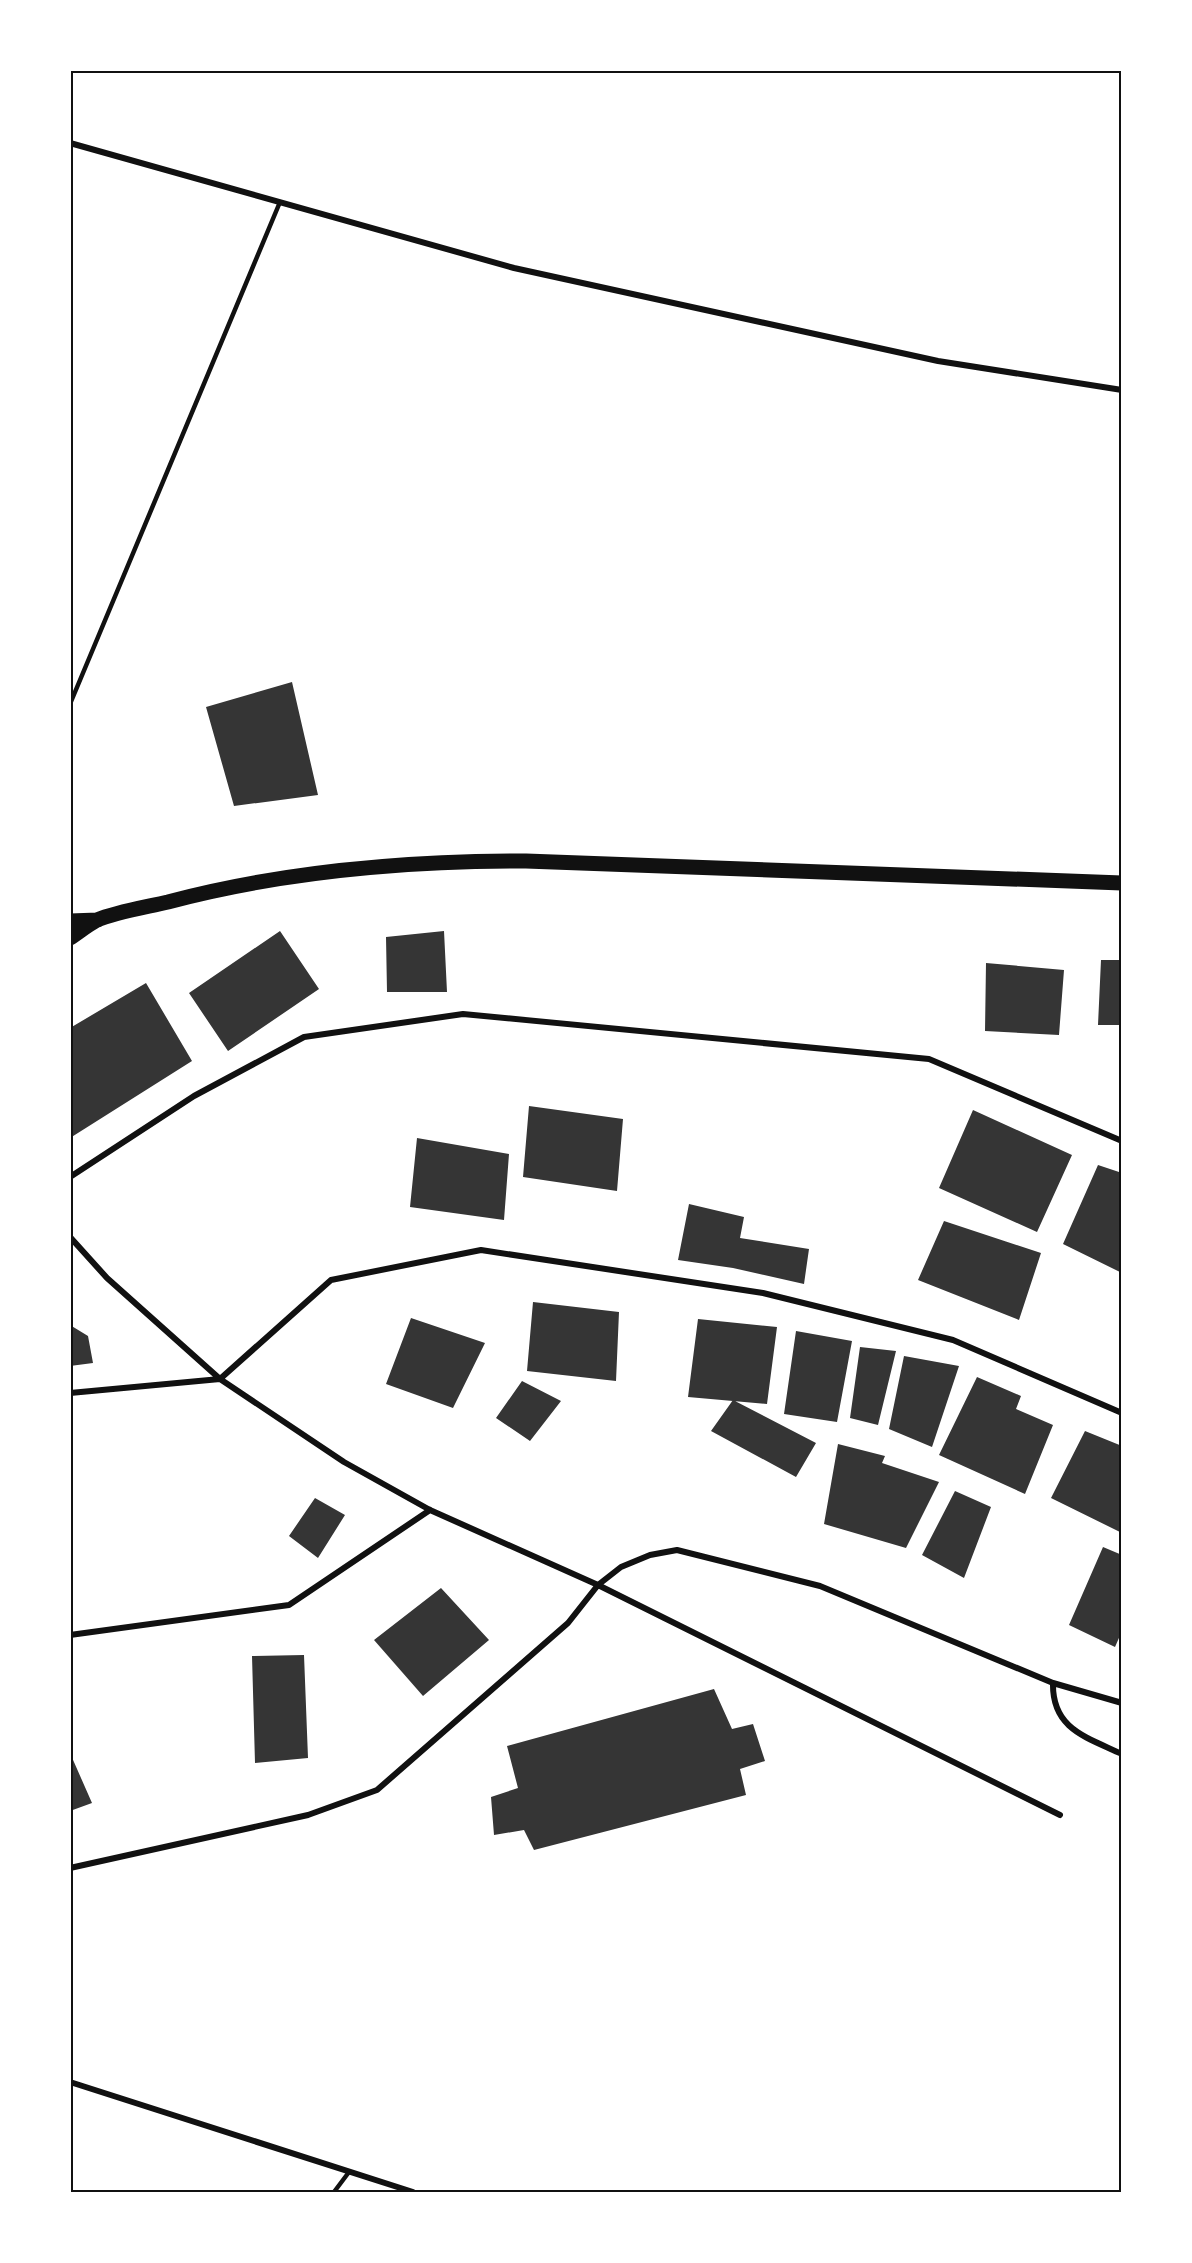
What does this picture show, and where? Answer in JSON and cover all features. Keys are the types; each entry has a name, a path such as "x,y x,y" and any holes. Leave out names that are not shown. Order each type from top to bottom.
{"main road":[{"path":"70,921 98,920 196,894 277,880 363,868 465,861 549,862 1122,883"},
{"path":"70,938 98,920"}],"street":[{"path":"70,143 514,268 938,361 1122,390"},
{"path":"70,1177 194,1096 304,1037 463,1014 929,1059 1122,1141"},
{"path":"70,1237 107,1278 220,1379 345,1462 430,1510 598,1586 1060,1815"},
{"path":"70,1393 220,1379 331,1280 482,1250 763,1293 953,1340 1122,1413"},
{"path":"70,1635 289,1605 430,1510"},
{"path":"70,1868 308,1815 377,1790 568,1623 598,1586 621,1566 650,1555 677,1550 820,1586 1053,1683 1122,1703"},
{"path":"1053,1683 1053,1697 1057,1711 1065,1724 1079,1734 1122,1754"},
{"path":"70,2082 413,2193"}],"lane":[{"path":"70,705 280,202"},
{"path":"334,2193 349,2172"}],"building":[{"path":"292,682 318,795 234,806 206,707"},
{"path":"280,931 319,989 228,1051 189,993"},
{"path":"444,931 447,992 387,992 386,937"},
{"path":"1101,960 1122,960 1122,1025 1098,1025"},
{"path":"986,963 1064,970 1059,1035 985,1031"},
{"path":"146,983 192,1061 70,1138 70,1028"},
{"path":"529,1106 623,1119 617,1191 523,1177"},
{"path":"973,1110 1072,1155 1037,1232 939,1188"},
{"path":"417,1138 509,1154 504,1220 410,1207"},
{"path":"1098,1165 1122,1173 1122,1273 1063,1244"},
{"path":"689,1204 744,1217 740,1238 809,1249 804,1284 733,1268 678,1260"},
{"path":"944,1221 1041,1253 1019,1320 918,1280"},
{"path":"533,1302 619,1312 616,1381 527,1371"},
{"path":"411,1318 485,1343 453,1408 386,1384"},
{"path":"698,1319 777,1327 767,1404 688,1397"},
{"path":"70,1325 88,1336 93,1363 70,1366"},
{"path":"796,1331 852,1341 837,1422 784,1414"},
{"path":"860,1347 896,1351 878,1425 850,1418"},
{"path":"904,1356 959,1366 932,1447 889,1429"},
{"path":"977,1377 1021,1396 1016,1409 1053,1425 1025,1494 939,1455"},
{"path":"522,1381 561,1401 530,1441 496,1418"},
{"path":"733,1400 816,1443 796,1477 711,1431"},
{"path":"1085,1431 1122,1446 1122,1533 1051,1498"},
{"path":"838,1444 885,1456 882,1463 939,1482 906,1548 824,1524"},
{"path":"955,1491 991,1507 964,1578 922,1555"},
{"path":"315,1498 345,1515 318,1558 289,1536"},
{"path":"1103,1547 1122,1555 1122,1631 1115,1647 1069,1625"},
{"path":"441,1588 489,1640 423,1696 374,1640"},
{"path":"304,1655 308,1758 255,1763 252,1656"},
{"path":"714,1689 732,1729 753,1724 765,1761 740,1769 746,1795 534,1850 524,1830 494,1835 491,1797 518,1788 507,1746"},
{"path":"70,1753 92,1803 70,1811"}]}
